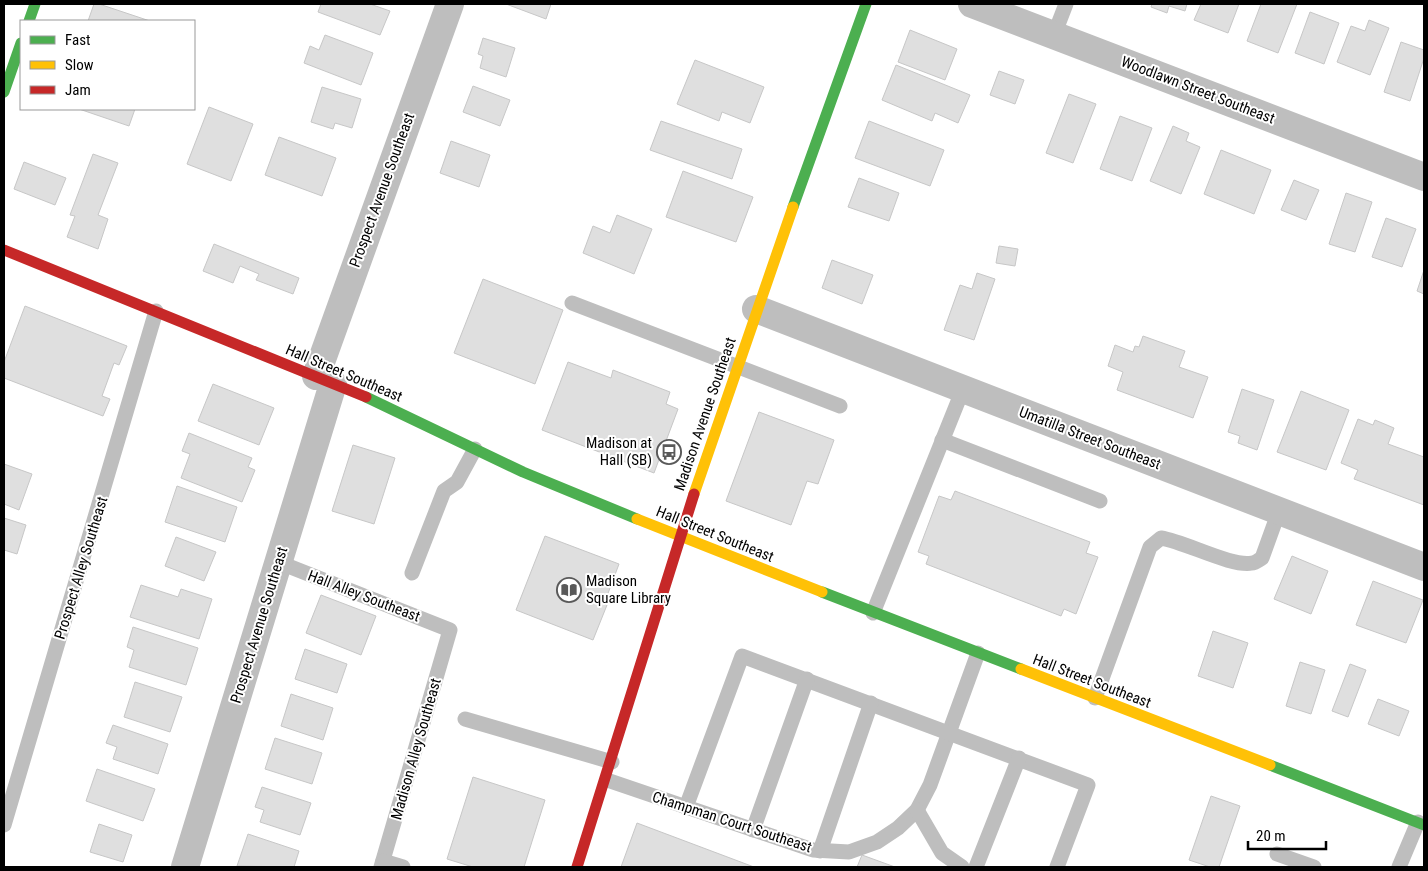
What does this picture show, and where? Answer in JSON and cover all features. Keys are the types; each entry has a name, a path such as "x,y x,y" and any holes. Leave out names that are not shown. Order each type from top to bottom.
{"main road":[{"path":"29,20 36,4"},
{"name":"Madison Avenue Southeast","path":"577,867 607,780 681,537 756,309 866,4"},
{"path":"4,92 20,46"},
{"name":"Hall Street Southeast","path":"4,250 390,407 522,472 681,537 1421,824"}],"street":[{"name":"Prospect Avenue Southeast","path":"185,867 278,562 324,380 450,4"},
{"name":"Woodlawn Street Southeast","path":"972,4 1424,177"},
{"name":"Umatilla Street Southeast","path":"756,309 1424,567"}],"lane":[{"path":"1054,35 1066,4"},
{"path":"572,303 840,406"},
{"name":"Prospect Alley Southeast","path":"4,825 156,311"},
{"path":"873,613 963,389"},
{"path":"942,440 1100,501"},
{"path":"412,573 444,492 457,482 475,449"},
{"path":"1095,698 1150,546 1161,538 1175,540 1240,563 1253,564 1262,558 1279,511"},
{"name":"Hall Alley Southeast","path":"278,562 450,630"},
{"name":"Madison Alley Southeast","path":"382,864 450,630"},
{"name":"Champman Court Southeast","path":"607,780 820,851 849,852 877,842 898,828 917,810 930,785 978,653"},
{"path":"686,807 742,656 1088,785 1057,867"},
{"path":"753,830 807,680"},
{"path":"820,851 871,703"},
{"path":"465,719 612,762"},
{"path":"976,867 1019,758"},
{"path":"917,810 942,853 962,867"},
{"path":"1399,867 1421,824"},
{"path":"1277,854 1314,867"},
{"path":"382,864 403,867"}],"building":[{"path":"94,4 99,4 147,20 88,20"},
{"path":"321,4 370,4 390,11 380,35 318,12"},
{"path":"506,4 551,4 546,19"},
{"path":"1152,4 1187,4 1185,11 1169,6 1167,13 1151,7"},
{"path":"1201,4 1239,4 1228,33 1194,20"},
{"path":"1261,4 1297,4 1278,53 1247,41"},
{"path":"1310,12 1339,23 1324,64 1295,53"},
{"path":"1369,20 1389,28 1370,75 1337,62 1351,26 1365,31"},
{"path":"910,30 957,49 945,80 898,62"},
{"path":"325,35 373,53 361,85 304,63 310,46 319,50"},
{"path":"483,38 515,48 506,77 480,68 483,56 478,54"},
{"path":"1401,42 1424,50 1424,58 1410,101 1384,92"},
{"path":"695,60 764,87 750,123 722,112 719,121 677,104"},
{"path":"896,65 970,95 958,123 935,113 932,121 882,100"},
{"path":"999,71 1024,80 1015,104 990,95"},
{"path":"473,86 510,100 500,126 463,112"},
{"path":"322,87 361,99 352,128 335,123 333,129 311,122"},
{"path":"1069,94 1096,104 1073,163 1046,153"},
{"path":"209,107 253,124 231,181 187,164"},
{"path":"82,110 135,110 129,126"},
{"path":"1120,116 1152,128 1132,181 1100,169"},
{"path":"661,121 742,149 732,179 650,150"},
{"path":"869,121 944,150 930,186 855,158"},
{"path":"1173,126 1189,133 1186,141 1200,147 1181,194 1150,181"},
{"path":"279,137 336,158 322,196 265,175"},
{"path":"451,141 490,155 479,187 440,173"},
{"path":"1221,150 1271,170 1254,214 1204,194"},
{"path":"93,154 118,163 98,215 108,219 98,249 67,237 75,216 70,215"},
{"path":"24,162 66,178 55,205 14,189"},
{"path":"683,171 753,197 736,242 666,217"},
{"path":"859,178 899,193 889,221 848,207"},
{"path":"1294,180 1319,190 1306,220 1281,210"},
{"path":"1346,193 1372,202 1355,252 1329,244"},
{"path":"617,215 652,229 634,274 583,253 593,226 610,233"},
{"path":"1386,218 1416,229 1402,267 1372,257"},
{"path":"214,244 299,278 293,294 256,280 259,274 240,266 233,283 203,271"},
{"path":"999,246 1018,249 1015,266 996,263"},
{"path":"832,260 873,275 862,304 822,288"},
{"path":"1424,270 1424,294 1417,291"},
{"path":"977,273 995,279 974,340 944,330 960,285 972,289"},
{"path":"483,279 563,310 535,384 454,353"},
{"path":"25,306 127,346 119,365 114,363 102,396 110,399 103,416 4,378 4,362"},
{"path":"1143,336 1185,351 1179,367 1208,377 1193,418 1117,390 1123,372 1108,366 1115,345 1133,352 1135,346 1139,347"},
{"path":"568,362 611,378 613,370 670,392 666,404 678,409 654,473 542,430"},
{"path":"213,384 274,408 259,445 198,421"},
{"path":"1242,389 1274,400 1257,450 1238,443 1240,436 1228,432"},
{"path":"1301,391 1349,410 1326,470 1277,452"},
{"path":"759,412 834,440 818,484 807,481 791,525 726,501"},
{"path":"1358,419 1373,425 1375,420 1394,428 1388,444 1424,457 1424,505 1354,479 1358,470 1341,463"},
{"path":"189,433 252,458 248,467 255,470 242,502 181,478 190,454 182,451"},
{"path":"353,445 395,458 374,524 332,511"},
{"path":"4,464 32,474 19,510 4,504"},
{"path":"177,486 237,507 225,542 165,522"},
{"path":"955,491 1090,542 1086,553 1098,557 1076,614 1064,609 1061,616 926,564 929,556 918,552 939,496 951,500"},
{"path":"4,518 26,525 17,554 4,550"},
{"path":"545,536 619,564 604,604 607,605 593,640 516,610"},
{"path":"176,537 216,552 204,581 165,566"},
{"path":"1292,556 1328,571 1311,614 1274,599"},
{"path":"1373,581 1423,600 1406,643 1356,625"},
{"path":"141,585 178,597 181,589 212,599 199,639 130,617"},
{"path":"321,595 376,616 361,655 306,633"},
{"path":"133,627 198,648 186,685 129,667 134,650 127,647"},
{"path":"1213,631 1248,643 1233,688 1198,676"},
{"path":"305,649 347,664 337,693 295,679"},
{"path":"1300,662 1325,670 1311,714 1286,706"},
{"path":"1350,664 1366,670 1348,717 1332,711"},
{"path":"135,682 182,697 170,732 124,717"},
{"path":"291,694 333,708 323,740 281,726"},
{"path":"1378,699 1409,711 1399,736 1368,724"},
{"path":"113,725 168,744 158,774 113,759 117,747 106,743"},
{"path":"275,738 322,753 312,784 265,769"},
{"path":"97,769 155,789 143,821 86,801"},
{"path":"473,777 545,800 524,867 473,867 447,859"},
{"path":"262,787 311,803 300,835 260,822 264,810 255,807"},
{"path":"1211,796 1240,806 1219,867 1210,867 1189,860"},
{"path":"637,823 754,867 621,867"},
{"path":"99,824 132,835 123,862 90,852"},
{"path":"248,834 299,851 294,867 237,866"},
{"path":"862,855 895,867 857,867"}],"traffic: fast":[{"path":"29,20 35,4"},
{"path":"793,207 866,4"},
{"path":"4,92 20,46"},
{"path":"366,397 523,472 637,519"},
{"path":"822,592 1021,669"},
{"path":"1270,765 1424,825"}],"traffic: slow":[{"path":"694,494 793,207"},
{"path":"637,519 822,592"},
{"path":"1021,669 1270,765"}],"traffic: jam":[{"path":"4,250 366,397"},
{"path":"577,867 694,494"}],"place":[{"name":"Madison at Hall (SB)","path":"669,452"},
{"name":"Madison Square Library","path":"569,590"}]}
